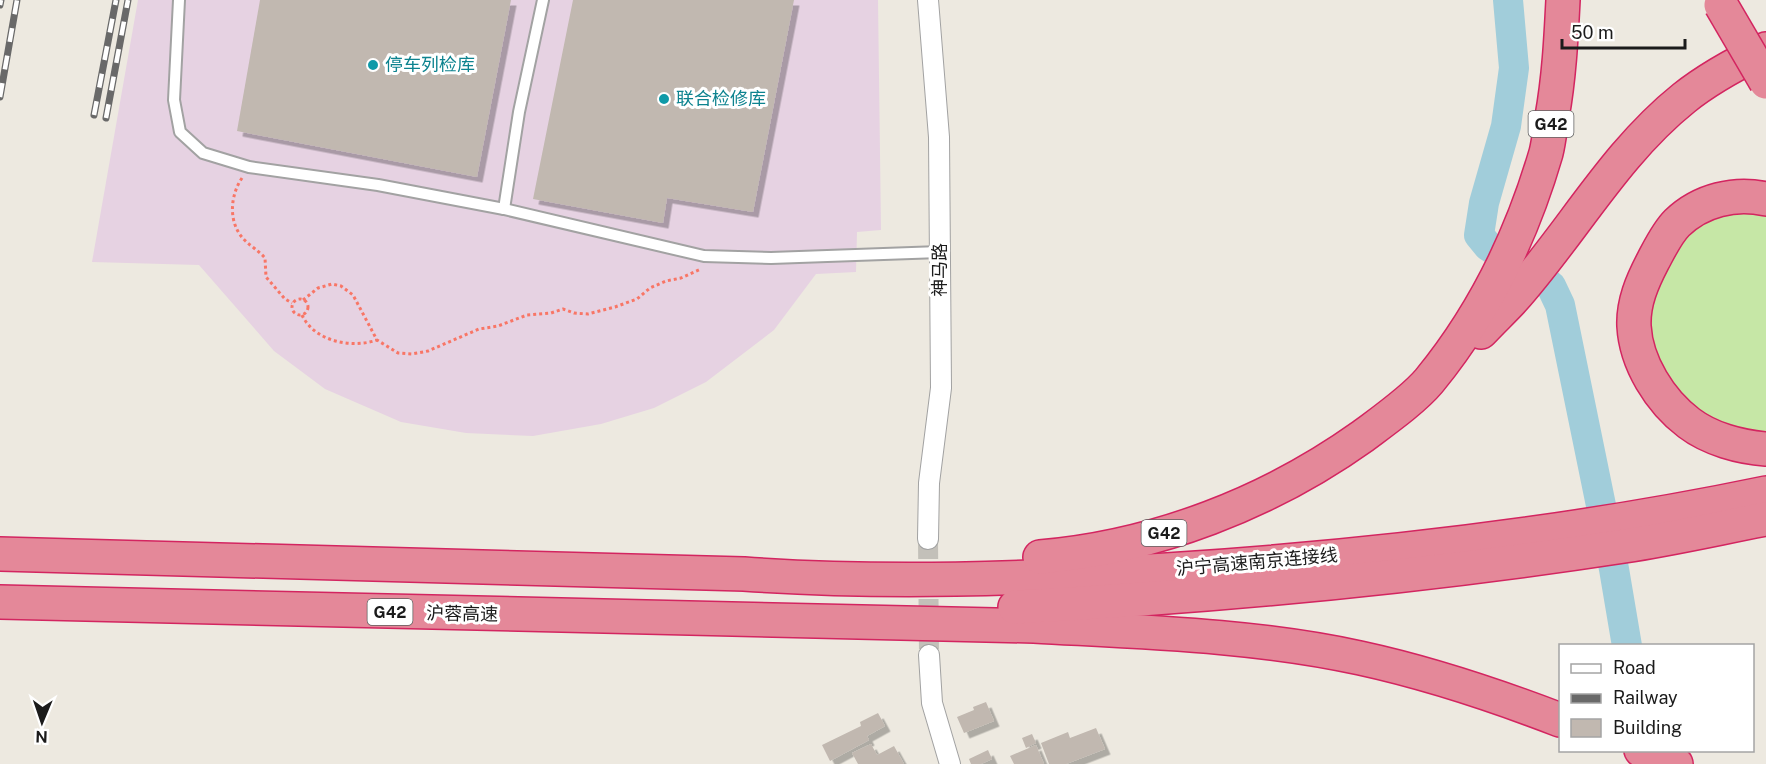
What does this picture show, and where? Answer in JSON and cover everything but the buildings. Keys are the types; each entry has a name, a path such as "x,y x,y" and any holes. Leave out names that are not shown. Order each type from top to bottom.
{"highway":[{"name":"G42","path":"0,554 744,574 826,567 911,565 1069,555 1147,538 1214,517 1277,490 1333,457 1381,423 1428,382 1470,324 1503,292 1514,243 1547,151 1560,75 1563,0"},
{"path":"1720,2 1766,82"},
{"path":"1503,292 1543,260 1598,187 1645,134 1692,92 1726,68 1766,49"},
{"path":"1766,199 1752,196 1718,199 1697,208 1677,223 1662,244 1645,276 1635,304 1634,327 1638,351 1649,376 1667,401 1690,423 1715,437 1739,445 1766,449"},
{"name":"沪宁高速南京连接线","path":"1624,532 1714,504 1766,493"},
{"name":"沪宁高速南京连接线","path":"780,620 1150,600 1365,580 1474,567 1588,538 1624,532 1766,519"},
{"name":"沪宁高速南京连接线","path":"744,574 820,580 914,581 1012,578 1258,564 1454,544 1588,538"},
{"name":"沪蓉高速","path":"0,602 780,620"},
{"name":"G42","path":"780,620 1034,626 1150,632 1268,644 1358,658 1437,677 1559,720"}],"street":[{"name":"神马路","path":"928,0 939,137 940,388 929,483 928,539"},
{"path":"929,655 932,703 950,764"}],"lane":[{"path":"179,0 174,100 180,132 203,153 249,167 378,184 504,209 704,256 771,258 939,252"},
{"path":"504,209 519,112 543,0"}],"path":[{"path":"249,167 239,180 232,202 233,219 240,236 265,258 266,277 285,299 292,303 294,313 302,315"},
{"path":"292,303 296,300 303,300 318,288 332,284 341,286 353,295 376,340 398,353 412,354 428,351 479,329 498,326 527,315 551,313 563,309 588,314 637,299 650,288 700,270 704,256"},
{"path":"302,315 307,311 308,306 303,300"},
{"path":"302,315 306,324 319,334 334,341 367,344 376,340"}],"shaded area":[{"path":"138,0 878,0 881,230 857,232 856,272 816,274 774,330 706,382 654,408 601,424 533,436 466,433 401,422 325,389 274,351 199,265 92,262"}],"green space":[{"path":"1723,211 1766,211 1766,440 1697,415 1670,386 1650,341 1651,302 1664,263 1689,229"}],"waterway":[{"path":"1508,0 1514,68 1506,126 1484,203 1479,235 1488,246 1551,286 1560,305 1614,569 1627,644"}],"tunnel":[{"path":"928,539 929,655"}],"railway":[{"path":"0,5 1,0"},
{"path":"0,97 17,0"},
{"path":"94,115 116,0"},
{"path":"106,118 128,0"}],"place":[{"name":"停车列检库","path":"373,65"},
{"name":"联合检修库","path":"664,99"}]}
